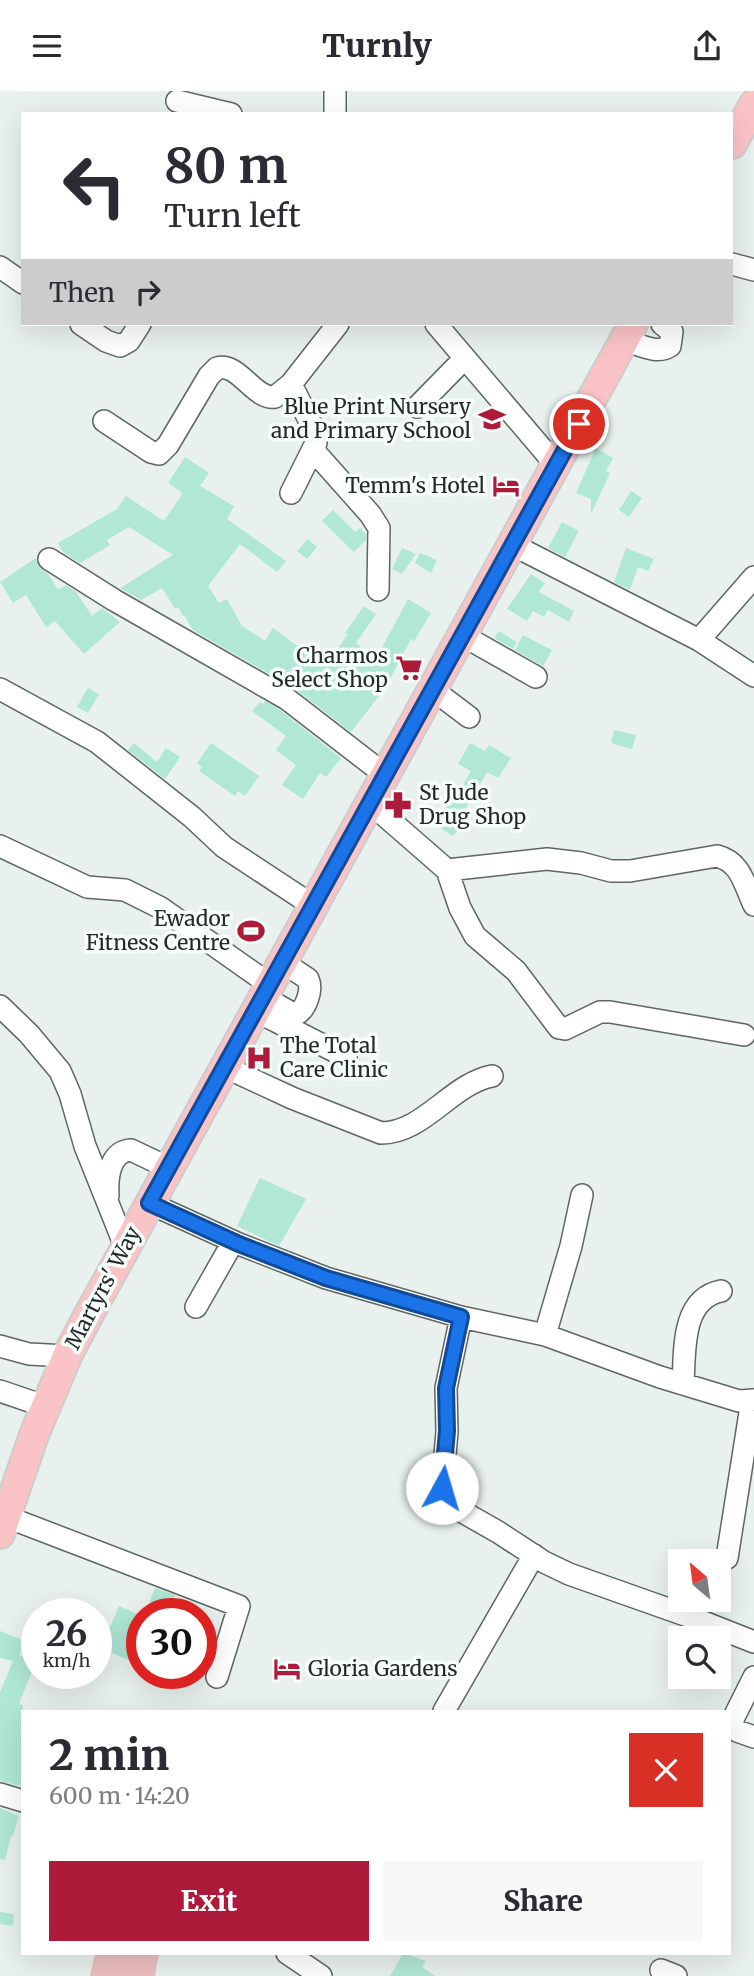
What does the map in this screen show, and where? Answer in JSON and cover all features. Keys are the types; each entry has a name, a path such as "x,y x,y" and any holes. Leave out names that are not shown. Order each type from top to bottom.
{"main road":[{"path":"733,143 754,104"},
{"name":"Martyrs' Way","path":"3,1525 34,1435 67,1356 125,1245 556,465 635,337"}],"street":[{"path":"335,91 335,112"},
{"path":"177,101 223,112"},
{"path":"733,264 754,270"},
{"path":"0,267 21,282"},
{"path":"84,326 106,341 120,346 129,341 140,326"},
{"path":"103,421 151,452 159,454 168,445 209,376 217,368 227,367 271,398 291,384 336,326"},
{"path":"438,326 556,465"},
{"path":"635,337 656,326"},
{"path":"417,407 464,359"},
{"path":"291,384 315,432 316,443 291,493"},
{"path":"314,451 380,528 378,590"},
{"path":"513,545 699,640 752,673"},
{"path":"49,559 114,600 287,699 384,774"},
{"path":"699,640 754,577"},
{"path":"462,635 536,677"},
{"path":"0,689 97,742 192,817 224,847 312,905"},
{"path":"432,689 469,717"},
{"path":"369,802 447,870 460,908 475,936 516,971 559,1028 565,1029 600,1012 610,1011 744,1035"},
{"path":"0,846 87,887 125,890 161,908 266,988 346,1057"},
{"path":"447,870 547,859 581,863 611,871 630,871 717,856 729,859 737,868 754,905"},
{"path":"0,1006 29,1034 60,1071 70,1094 85,1146 125,1245"},
{"path":"223,1066 292,1098 381,1133 393,1133 406,1128 462,1090 492,1076"},
{"path":"109,1203 108,1173 119,1154 131,1150 169,1168"},
{"path":"545,1335 571,1246 582,1195"},
{"path":"149,1203 233,1242 326,1278 461,1317 545,1335 682,1384 740,1401 753,1400 728,1549"},
{"path":"196,1307 233,1242"},
{"path":"682,1384 684,1354 693,1311 711,1293 721,1291"},
{"path":"461,1317 446,1388 447,1431 442,1493 444,1499 569,1574 754,1642"},
{"path":"0,1346 29,1353 67,1356"},
{"path":"0,1391 47,1407"},
{"path":"3,1525 216,1598"},
{"path":"445,1710 534,1555"},
{"path":"217,1598 239,1606 217,1677"},
{"path":"754,1677 731,1723 737,1731 754,1737"},
{"path":"0,1794 21,1800"},
{"path":"290,1955 321,1976"}],"shaded area":[{"path":"95,1955 159,1955 155,1976 90,1976"}],"building":[{"path":"596,448 613,458 606,471 610,473 591,514 591,499 576,493"},
{"path":"185,457 209,473 200,486 234,506 227,519 286,561 277,572 240,544 208,586 219,603 227,599 242,626 265,641 273,628 325,666 364,606 376,614 356,643 376,659 408,599 431,613 414,641 411,639 386,687 351,732 294,688 193,630 162,588 141,600 120,588 173,555 129,527 107,540 110,545 80,563 64,553 58,543 117,509 126,496 164,521 183,493 168,483"},
{"path":"631,491 642,498 629,517 619,510"},
{"path":"333,510 355,532 360,528 366,534 366,540 354,552 322,521"},
{"path":"562,522 579,531 565,557 548,548"},
{"path":"308,539 317,547 307,559 297,551"},
{"path":"402,548 416,554 402,574 392,569"},
{"path":"626,548 654,559 648,571 638,567 630,590 614,582"},
{"path":"420,553 437,560 431,573 415,563"},
{"path":"36,558 38,566 48,574 58,590 66,585 76,592 92,616 102,608 120,622 84,654 55,621 46,627 26,595 13,603 0,582"},
{"path":"531,574 545,583 539,592 574,611 569,622 548,610 544,617 533,611 527,621 507,609"},
{"path":"499,631 517,642 513,649 494,638"},
{"path":"523,635 552,650 543,666 515,650"},
{"path":"88,688 99,694 88,713 77,707"},
{"path":"265,701 341,758 326,777 320,773 303,799 282,785 296,765 276,750 286,736 252,711 260,702 263,704"},
{"path":"614,730 636,735 632,749 611,743"},
{"path":"134,743 157,762 166,748 180,757 165,779 128,750"},
{"path":"211,743 259,776 245,796 238,791 235,796 199,771 202,767 197,763"},
{"path":"470,743 485,751 489,745 511,758 498,778 487,772 462,815 467,819 453,836 434,824 449,804 451,806 471,771 458,764"},
{"path":"260,1178 306,1199 279,1246 237,1226"},
{"path":"155,1588 175,1595 174,1598 151,1598"},
{"path":"119,1606 126,1609 126,1659 112,1653 112,1623"},
{"path":"0,1631 21,1639 21,1689 25,1689 19,1704 23,1705 20,1786 0,1781 0,1692 13,1661 0,1658"},
{"path":"0,1808 19,1816 5,1860 0,1859"},
{"path":"0,1912 14,1914 13,1926 0,1924"},
{"path":"402,1955 409,1955 426,1961 422,1967 435,1976 390,1976"}],"place":[{"name":"Blue Print Nursery and Primary School","path":"492,419"},
{"name":"Temm's Hotel","path":"506,486"},
{"name":"Charmos Select Shop","path":"409,668"},
{"name":"St Jude Drug Shop","path":"398,805"},
{"name":"Ewador Fitness Centre","path":"251,931"},
{"name":"The Total Care Clinic","path":"259,1058"},
{"name":"Gloria Gardens","path":"287,1669"}],"route":[{"path":"442,1488 447,1431 446,1388 461,1317 326,1278 239,1244 149,1203 579,424"}]}
